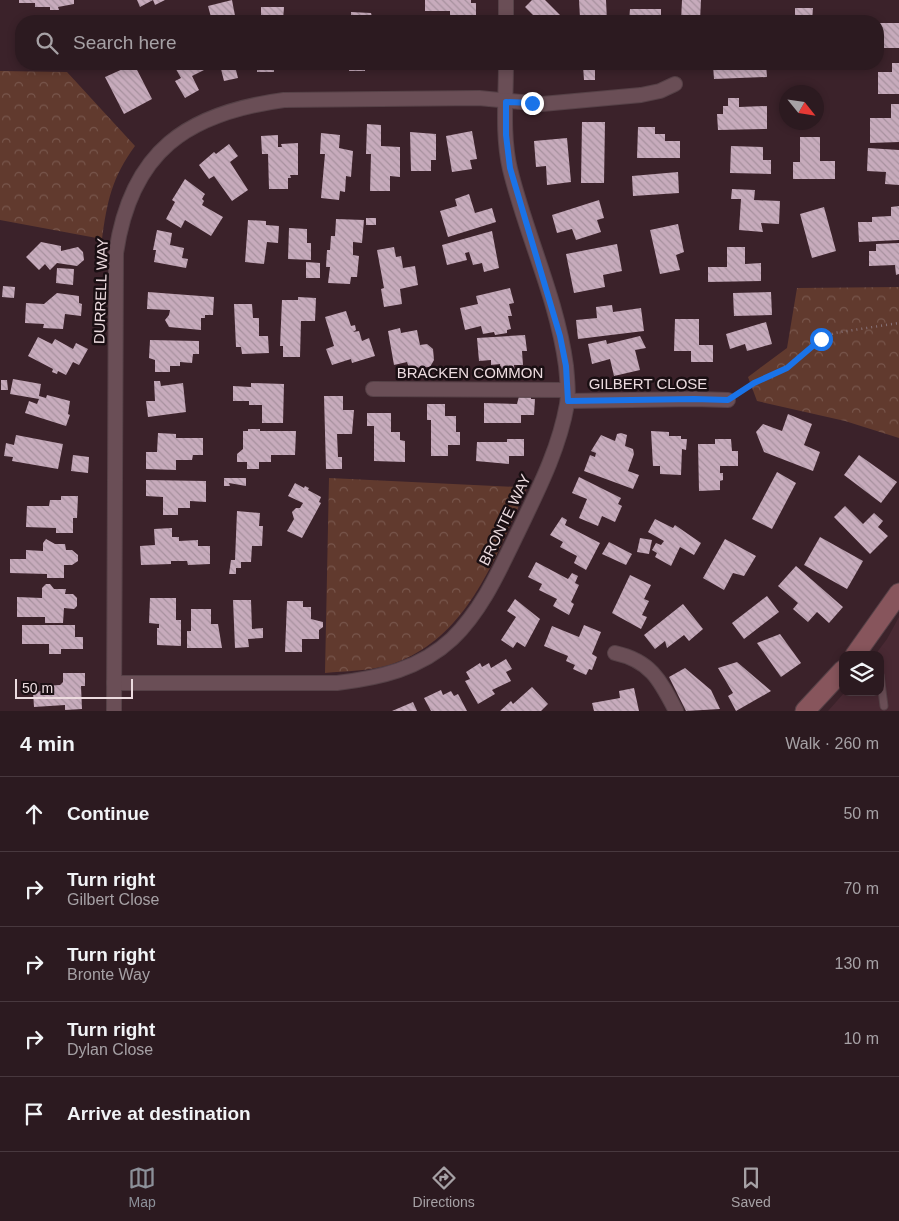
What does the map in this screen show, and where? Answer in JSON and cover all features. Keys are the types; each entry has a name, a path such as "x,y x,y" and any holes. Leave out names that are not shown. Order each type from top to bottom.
{"main road":[{"path":"858,651 899,593"},
{"path":"805,711 839,674"}],"street":[{"path":"506,0 506,15"},
{"name":"BRONTE WAY","path":"114,683 337,683 397,673 424,659 451,640 476,612 543,480 562,430 568,396 566,366 560,336 510,168 506,135 506,70"},
{"name":"DURRELL WAY","path":"114,711 116,253 120,226 129,198 141,175 171,142 190,128 226,111 253,104 284,100 470,98 542,104 641,95 675,84"},
{"name":"BRACKEN COMMON","path":"374,389 568,396"},
{"name":"GILBERT CLOSE","path":"568,396 728,400"},
{"path":"615,653 632,657 651,670 662,682 676,711"}],"lane":[{"path":"883,696 884,706"}],"path":[{"path":"728,400 754,383 787,368 821,339 841,332 899,323"}],"shaded area":[{"path":"899,617 899,711 828,711 841,696 884,696 884,651 878,651"}],"green space":[{"path":"0,71 67,72 135,146 121,168 112,190 102,239 0,220"},
{"path":"899,287 899,438 845,421 757,401 748,377 787,348 797,288"},
{"path":"329,478 527,488 491,567 476,593 440,637 416,653 389,665 365,670 325,673"}],"building":[{"path":"19,0 74,0 74,4 58,7 59,10 50,10 50,7 35,7 35,3 19,3"},
{"path":"137,0 153,0 140,7"},
{"path":"153,0 165,0 155,5"},
{"path":"232,0 235,15 210,15 208,6"},
{"path":"425,0 471,0 471,3 476,3 476,15 450,15 450,11 425,11"},
{"path":"532,0 545,0 560,15 533,15 525,7"},
{"path":"579,0 606,0 607,15 580,15"},
{"path":"682,0 701,0 700,15 681,15"},
{"path":"261,7 284,7 283,15 261,15"},
{"path":"795,8 813,8 812,15 795,15"},
{"path":"630,9 661,9 661,15 630,15"},
{"path":"351,12 371,13 372,15 351,15"},
{"path":"884,23 899,23 899,48 884,48"},
{"path":"892,63 899,63 899,94 878,94 878,72 892,72"},
{"path":"121,70 137,70 152,99 124,114 105,77"},
{"path":"176,70 204,70 192,76 199,90 185,98 175,81 181,78"},
{"path":"221,70 236,70 238,78 224,81"},
{"path":"257,70 274,70 274,72 257,72"},
{"path":"349,70 365,70 365,71"},
{"path":"583,70 595,70 595,80 584,80"},
{"path":"713,70 766,70 767,77 714,79"},
{"path":"728,98 739,98 739,107 767,106 767,129 718,130 717,114 723,114 723,106 728,106"},
{"path":"891,104 899,104 899,142 870,143 870,118 891,118"},
{"path":"582,122 605,122 604,183 581,183"},
{"path":"367,124 381,125 381,146 400,147 400,177 390,176 390,191 370,191 371,154 366,154"},
{"path":"638,127 655,127 655,134 665,134 665,141 680,141 680,158 637,158"},
{"path":"472,131 477,159 470,160 472,169 452,172 446,136"},
{"path":"410,132 436,134 436,160 431,160 431,171 411,171"},
{"path":"321,133 340,135 339,148 353,151 351,177 346,176 345,192 340,191 339,200 321,198 325,154 320,154"},
{"path":"278,135 278,147 282,147 281,144 298,143 298,175 290,175 291,178 288,178 288,189 269,189 268,154 262,154 261,136"},
{"path":"800,137 820,137 820,161 835,161 835,179 793,179 793,162 800,162"},
{"path":"567,138 571,182 547,185 546,166 536,167 534,141"},
{"path":"229,144 238,156 230,162 248,190 232,201 214,176 209,179 199,165 214,152 216,154"},
{"path":"731,146 763,147 763,160 771,160 771,174 730,173"},
{"path":"868,148 899,150 899,185 885,184 886,172 867,171"},
{"path":"678,172 679,193 633,196 632,176"},
{"path":"185,179 205,194 202,199 204,201 202,205 223,217 211,236 185,220 181,228 166,219 175,202 172,200"},
{"path":"732,189 755,190 754,200 780,201 779,224 761,223 763,232 739,230 741,199 731,199"},
{"path":"469,194 475,213 492,208 496,222 448,237 440,211 457,206 455,199"},
{"path":"599,200 604,218 597,220 601,232 576,240 572,229 557,233 552,215"},
{"path":"899,206 899,240 859,242 858,222 872,222 872,217 891,216 891,207"},
{"path":"824,207 836,251 812,258 800,214"},
{"path":"366,218 376,218 376,225 366,225"},
{"path":"336,219 364,220 362,243 353,242 353,255 359,256 357,277 351,277 350,284 328,283 330,267 326,267 327,250 330,250 331,236 335,236"},
{"path":"248,220 266,221 266,225 279,226 278,243 267,242 264,264 245,262"},
{"path":"678,224 684,252 676,255 680,270 660,274 650,230"},
{"path":"289,228 307,229 307,243 311,243 311,260 288,259"},
{"path":"157,230 172,233 170,245 184,248 182,258 188,259 186,268 154,262 156,250 153,250"},
{"path":"492,231 499,268 484,272 482,263 473,265 469,252 465,253 467,260 447,265 442,245"},
{"path":"41,242 61,246 61,251 78,247 83,252 84,260 77,266 57,263 50,270 45,264 39,270 26,257"},
{"path":"899,243 899,274 896,275 895,265 869,266 869,251 876,251 876,244"},
{"path":"617,244 622,271 603,275 605,287 574,293 566,254"},
{"path":"394,247 396,257 401,256 403,268 415,266 418,285 400,289 402,304 384,307 381,289 384,288 377,250"},
{"path":"727,247 745,247 745,264 761,263 761,281 708,282 708,267 727,267"},
{"path":"306,262 320,263 320,278 306,278"},
{"path":"57,268 74,269 73,285 56,283"},
{"path":"3,286 15,287 14,298 2,297"},
{"path":"510,288 514,303 509,304 512,316 508,316 511,329 507,330 507,333 495,335 494,332 483,334 481,326 465,330 460,308 478,304 476,296"},
{"path":"148,292 214,297 213,315 205,315 205,318 201,318 201,330 169,327 165,320 170,310 147,309"},
{"path":"771,292 772,315 734,316 733,293"},
{"path":"57,293 79,296 79,303 82,304 81,316 65,314 63,329 43,328 44,324 25,323 26,303 44,304"},
{"path":"298,297 316,298 315,321 301,321 300,357 283,357 283,346 280,346 282,300 298,300"},
{"path":"234,304 252,304 253,318 259,318 259,336 268,336 269,353 242,354 241,347 236,347"},
{"path":"612,305 613,312 641,308 644,331 578,339 576,320 597,318 596,307"},
{"path":"346,311 351,326 355,325 356,330 353,332 359,331 362,341 369,338 375,356 352,363 351,359 332,365 326,349 334,346 325,317"},
{"path":"675,319 699,319 699,345 713,345 713,362 691,362 691,351 674,351"},
{"path":"766,322 772,344 747,351 745,344 730,349 726,334"},
{"path":"400,328 401,333 417,330 420,345 427,344 433,349 434,360 430,367 409,368 407,362 394,365 388,331"},
{"path":"525,335 527,351 522,351 523,365 514,365 515,376 501,377 500,364 491,365 491,360 479,361 477,338"},
{"path":"640,336 646,348 635,350 640,370 614,376 610,359 592,364 588,344 606,340 607,344"},
{"path":"38,337 52,344 55,339 73,349 76,343 88,349 79,365 73,362 66,375 58,371 57,374 52,372 53,369 28,356"},
{"path":"150,340 199,341 199,354 193,354 192,363 180,362 180,366 170,366 170,372 155,372 155,360 149,358"},
{"path":"13,379 41,384 39,396 46,398 47,395 70,401 68,414 70,415 66,426 25,413 29,401 37,404 39,399 10,394"},
{"path":"1,380 7,380 8,390 1,390"},
{"path":"154,381 160,381 161,386 183,383 186,412 148,417 146,401 155,401"},
{"path":"251,383 284,384 283,423 262,423 262,405 249,405 249,401 233,401 233,386 251,387"},
{"path":"324,396 343,396 343,410 354,410 352,434 337,434 338,457 342,457 342,469 326,469"},
{"path":"519,396 531,396 531,399 535,399 534,415 521,415 521,423 484,423 484,403 517,404"},
{"path":"427,404 445,404 445,416 456,416 456,432 460,432 460,445 448,445 448,456 431,456 431,420 427,420"},
{"path":"367,413 391,413 391,432 400,432 400,440 405,441 405,462 374,461 374,426 367,426"},
{"path":"788,414 812,424 804,445 820,452 813,471 764,452 756,432 763,424 782,431"},
{"path":"248,429 296,431 295,455 271,455 271,462 259,462 259,469 247,469 247,462 237,462 237,454 243,449 243,431 248,431"},
{"path":"651,431 669,432 669,436 681,436 681,439 687,439 686,450 682,449 681,475 660,474 660,466 653,466"},
{"path":"158,433 176,434 176,438 203,438 203,455 193,455 192,460 176,460 176,470 146,469 146,452 157,452"},
{"path":"617,434 627,435 625,446 633,449 634,454 628,471 639,475 633,489 584,471 590,455 595,457 596,453 591,451 601,435 615,441"},
{"path":"16,435 63,444 58,469 12,461 13,457 4,456 6,443 14,445"},
{"path":"507,439 524,439 524,456 509,456 509,464 476,461 477,442 507,442"},
{"path":"715,439 731,439 732,451 738,451 738,466 720,466 723,480 720,481 720,490 699,491 698,444 715,444"},
{"path":"73,455 89,457 88,473 71,471"},
{"path":"859,455 897,482 881,503 844,475"},
{"path":"777,472 796,483 772,529 752,519"},
{"path":"579,477 621,498 618,504 622,506 615,522 602,516 598,526 579,518 587,499 572,493"},
{"path":"224,478 246,478 246,486 229,483 230,486 224,486"},
{"path":"146,480 206,481 206,502 190,501 190,508 178,508 178,515 163,515 163,497 146,496"},
{"path":"295,483 304,488 305,486 309,488 308,490 321,497 319,502 321,503 302,538 287,531 294,519 292,512 296,508 300,508 303,503 288,496"},
{"path":"61,496 78,496 77,518 73,518 73,533 56,533 56,528 26,527 27,506 49,506 50,500 61,500"},
{"path":"845,506 863,524 874,513 883,521 878,527 888,536 870,554 834,517"},
{"path":"237,511 260,513 259,526 263,526 262,546 252,546 251,562 241,562 241,568 236,568 236,574 229,574 231,560 235,560"},
{"path":"562,517 567,520 565,525 600,543 586,570 574,563 577,556 560,547 563,542 550,535"},
{"path":"655,519 673,528 675,525 701,543 694,555 680,547 671,566 655,557 657,553 652,550 656,543 661,545 664,541 648,532"},
{"path":"172,528 172,537 179,537 179,541 198,540 198,546 210,546 210,564 188,565 187,561 171,561 171,564 141,565 140,546 155,545 154,529"},
{"path":"820,537 863,561 847,589 804,565"},
{"path":"640,538 652,540 649,554 637,552"},
{"path":"46,539 55,544 65,544 66,550 72,550 78,555 78,561 72,565 64,565 64,578 47,578 47,574 10,573 10,559 26,559 26,550 43,551 43,543"},
{"path":"725,539 756,556 744,576 733,573 724,590 703,578"},
{"path":"609,542 632,554 626,565 602,554"},
{"path":"536,562 568,579 572,573 578,576 575,583 579,585 571,602 574,604 569,615 553,606 557,599 539,590 542,584 528,577"},
{"path":"796,566 843,607 829,623 817,612 808,622 793,609 798,603 778,586"},
{"path":"630,575 651,585 644,599 649,601 642,615 647,617 641,629 612,613"},
{"path":"46,584 50,584 54,589 66,589 65,594 73,594 77,598 77,606 74,609 64,608 63,623 45,623 45,617 17,617 17,597 42,598 42,588"},
{"path":"767,596 779,612 744,639 732,623"},
{"path":"150,598 176,598 176,620 181,620 181,646 157,645 157,628 159,628 159,624 149,623"},
{"path":"515,599 540,619 525,647 517,642 513,648 501,640 516,617 507,611"},
{"path":"233,600 251,600 252,629 263,628 263,638 248,639 249,647 235,648"},
{"path":"287,601 303,601 303,607 311,607 311,619 323,622 323,627 319,630 319,639 302,639 302,652 285,652"},
{"path":"683,604 703,629 689,641 684,635 667,648 665,641 655,649 644,635"},
{"path":"191,609 211,609 211,624 218,624 222,648 187,648 187,631 191,631"},
{"path":"22,625 75,625 75,637 83,637 83,649 61,649 61,654 49,654 49,644 22,644"},
{"path":"584,625 601,632 592,654 597,657 592,670 589,669 586,675 573,669 575,665 566,661 568,656 544,646 552,626 579,637"},
{"path":"780,634 801,663 781,677 757,643"},
{"path":"506,659 512,669 506,672 511,681 492,690 495,694 478,704 465,681 470,679 466,672 480,663 482,667 489,663 491,668"},
{"path":"737,662 771,691 736,711 728,696 733,693 718,668"},
{"path":"685,668 711,690 720,709 686,711 669,677"},
{"path":"63,673 85,673 85,686 81,686 82,709 65,710 65,705 34,707 33,692 42,691 42,686 60,685 63,682"},
{"path":"532,687 548,704 541,711 500,711 511,701 513,704"},
{"path":"634,688 639,711 594,711 592,703 620,698 619,691"},
{"path":"441,690 443,695 451,691 454,696 458,694 467,711 431,711 424,698"},
{"path":"413,702 417,711 392,711"}],"route":[{"path":"532,103 506,102 506,135 510,168 560,336 566,366 568,401 728,400 754,383 787,368 821,339"}]}
